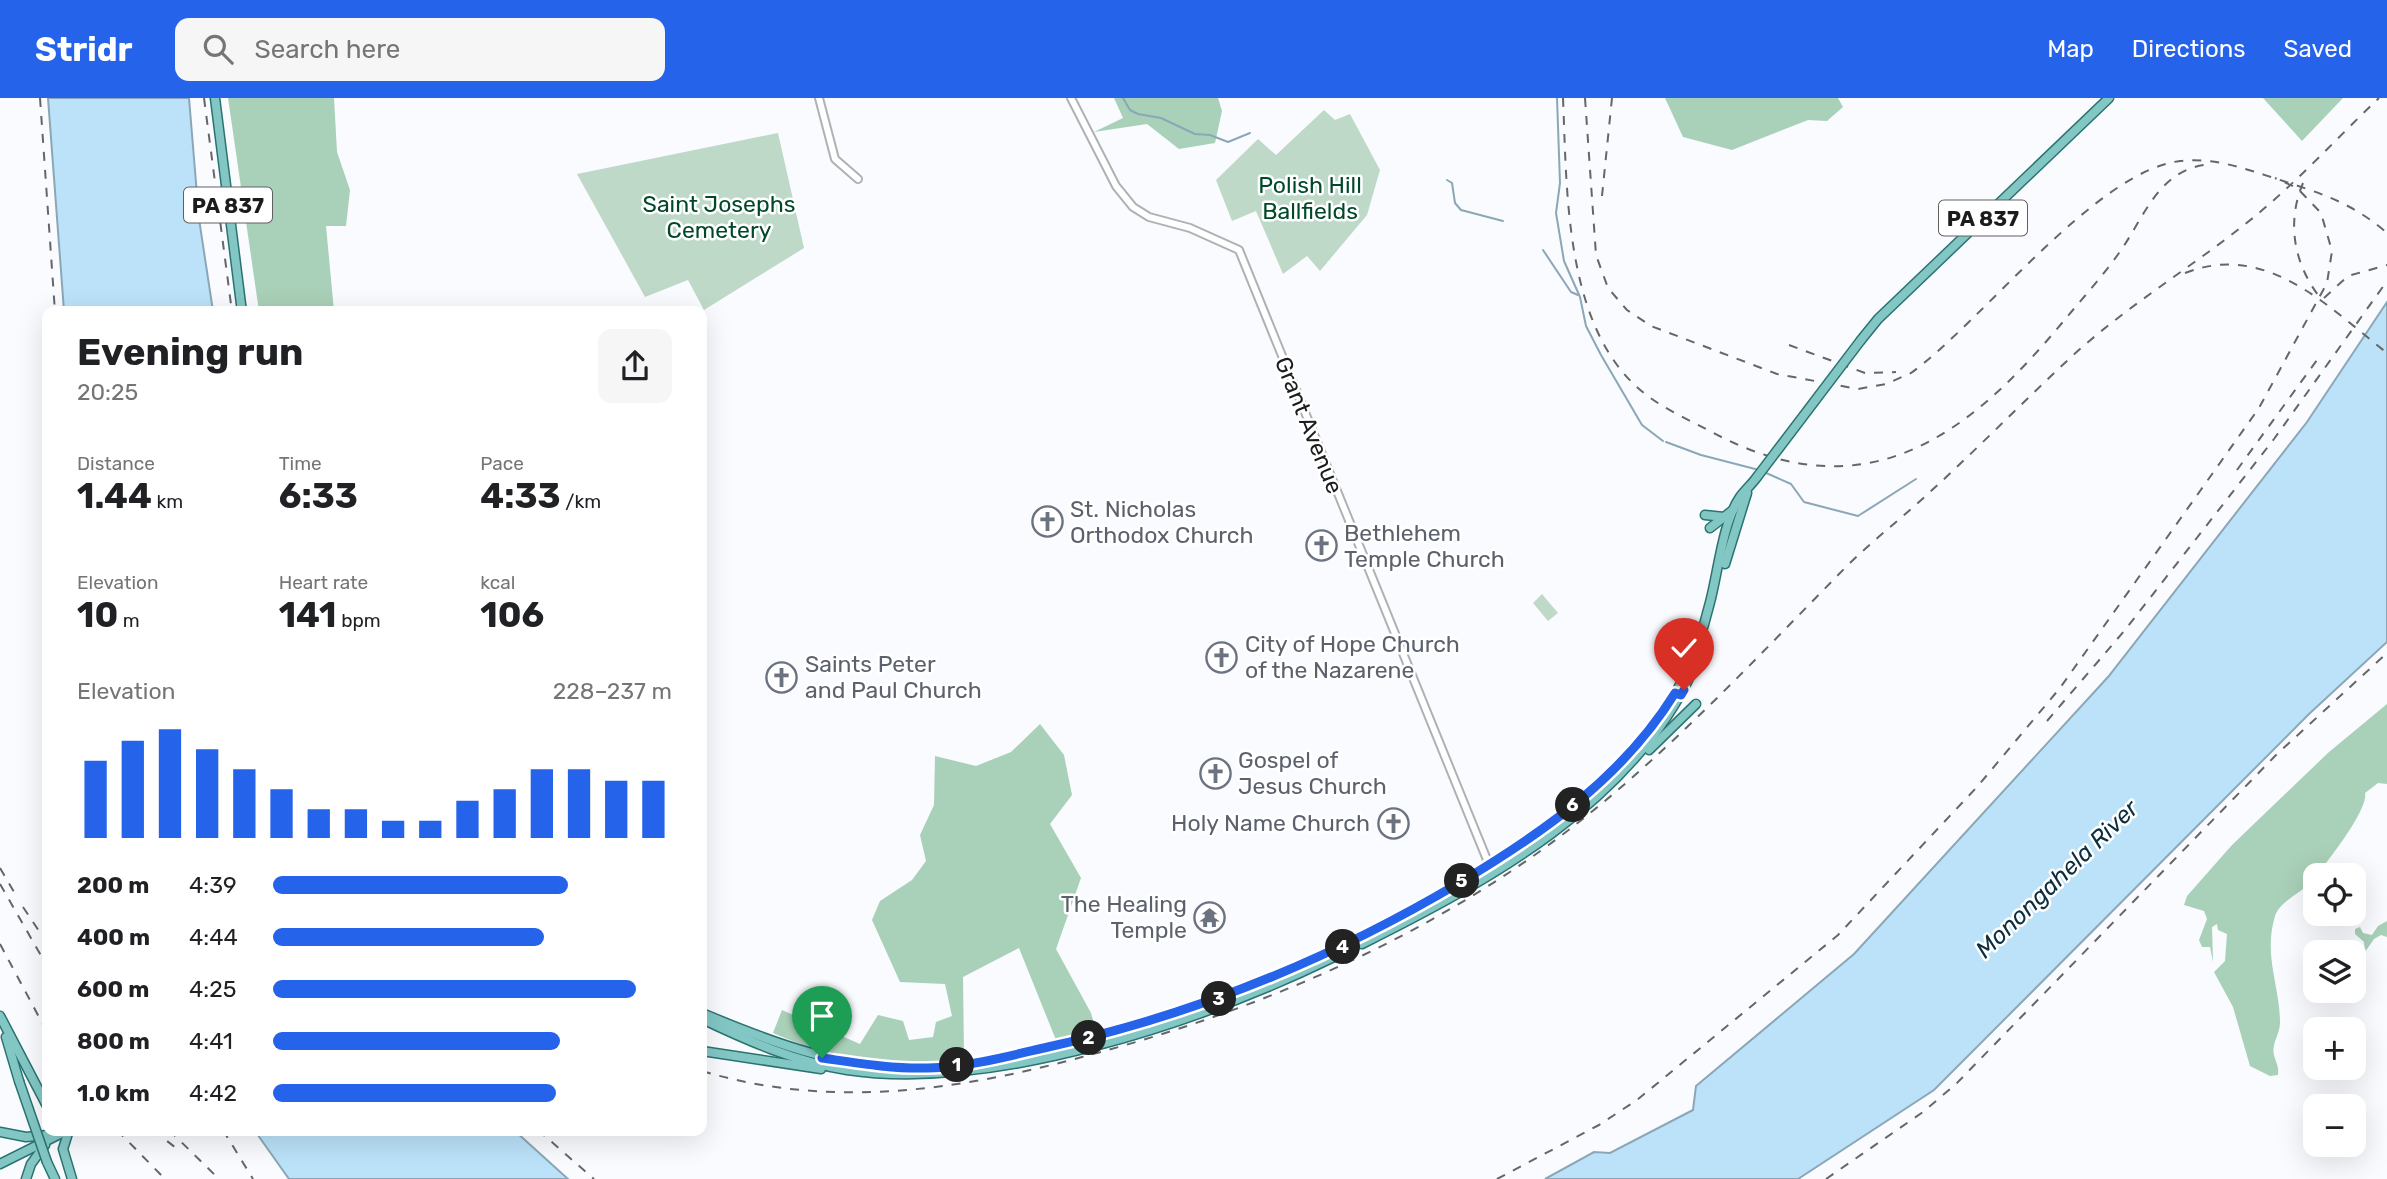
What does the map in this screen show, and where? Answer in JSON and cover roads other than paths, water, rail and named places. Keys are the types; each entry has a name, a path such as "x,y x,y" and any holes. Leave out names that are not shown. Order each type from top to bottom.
{"main road":[{"name":"PA 837","path":"215,98 241,306"},
{"name":"PA 837","path":"707,1015 789,1049 836,1060 928,1068 999,1058 1116,1031 1222,998 1328,954 1490,869 1610,774 1649,733 1678,694 1703,630 1735,508 1878,318 2109,98"},
{"name":"PA 837","path":"707,1052 844,1072 922,1074 991,1068 1074,1050 1237,998 1352,949 1436,905 1560,825 1621,775 1654,736 1705,640 1735,526 1749,486"},
{"path":"1725,541 1720,533 1709,531 1735,508"},
{"path":"1705,515 1724,517"},
{"path":"1610,774 1621,775 1696,704 1687,702 1678,694"},
{"path":"0,1016 42,1096"},
{"path":"707,1021 761,1046 797,1058 837,1068 887,1074"},
{"path":"0,1023 55,1179"},
{"path":"0,1132 26,1137 50,1137"},
{"path":"67,1136 63,1149 72,1179"},
{"path":"0,1162 50,1137"},
{"path":"26,1179 38,1153 50,1137"}],"street":[{"path":"819,98 835,159 859,179"},
{"name":"Grant Avenue","path":"1071,98 1116,186 1133,207 1149,218 1190,228 1239,250 1490,869"}],"water":[{"path":"48,98 189,98 199,219 212,306 64,306"},
{"name":"Monongahela River","path":"2387,302 2387,642 2309,714 1934,1090 1798,1179 1545,1179 1594,1152 1610,1153 1693,1110 1696,1086 1854,954 2108,677 2307,422"},
{"path":"259,1136 521,1136 568,1179 289,1179"}],"waterway":[{"path":"1123,98 1130,110 1161,118 1195,134 1210,135 1228,142 1250,133"},
{"path":"1557,98 1560,183 1556,213 1564,261 1580,297 1586,326 1601,355 1642,425 1663,441"},
{"path":"1447,180 1452,183 1455,203 1461,210 1503,221"},
{"path":"1543,250 1571,292 1578,295"},
{"path":"1666,442 1701,455 1759,470"},
{"path":"1764,472 1791,484 1804,502 1858,516 1916,479"}],"railway":[{"path":"40,98 55,306"},
{"path":"204,98 231,306"},
{"path":"1563,98 1566,172 1574,252 1583,291 1596,328 1614,360 1638,388 1680,416 1761,454 1813,465 1860,464 1904,453 1946,432 1986,402 2024,365 2099,280 2163,187 2188,169 2204,165"},
{"path":"1585,98 1596,255 1608,288 1627,310 1651,326 1777,374 1858,389 1886,384 1911,373 1940,349 2077,219 2113,191 2147,171 2180,161 2227,164 2305,188 2347,205 2387,233"},
{"path":"1602,196 1612,98"},
{"path":"707,1072 749,1083 797,1090 845,1092 940,1086 1035,1069 1144,1040 1266,997 1326,972 1442,914 1550,844 1629,780 1704,711 1856,557 1948,476 2069,359 2114,321 2254,217 2379,98"},
{"path":"1497,1179 1599,1125 1637,1100 1838,935 1977,787 2060,688 2259,408 2327,283 2332,251 2321,213 2297,188 2275,178"},
{"path":"2303,183 2295,212 2295,240 2303,268 2318,295"},
{"path":"2185,273 2215,265 2243,266 2269,272 2319,299 2387,353"},
{"path":"2324,298 2348,276 2387,265"},
{"path":"2047,721 2125,630 2274,439 2387,281"},
{"path":"1789,345 1865,373 1896,372"},
{"path":"2237,470 2317,360"},
{"path":"1826,1179 1923,1112 1956,1084 2276,755 2387,653"},
{"path":"0,868 14,892"},
{"path":"0,884 42,957"},
{"path":"23,907 42,936"},
{"path":"0,944 42,1023"},
{"path":"123,1136 165,1179"},
{"path":"161,1136 176,1148"},
{"path":"175,1136 219,1179"},
{"path":"227,1136 253,1179"},
{"path":"545,1136 594,1179"}],"place":[{"name":"St. Nicholas Orthodox Church","path":"1047,522"},
{"name":"Bethlehem Temple Church","path":"1321,546"},
{"name":"City of Hope Church of the Nazarene","path":"1222,657"},
{"name":"Saints Peter and Paul Church","path":"782,677"},
{"name":"Gospel of Jesus Church","path":"1215,773"},
{"name":"Holy Name Church","path":"1393,823"},
{"name":"The Healing Temple","path":"1210,917"}],"park label":[{"name":"Polish Hill Ballfields","path":"1310,198"},
{"name":"Saint Josephs Cemetery","path":"719,217"}]}
